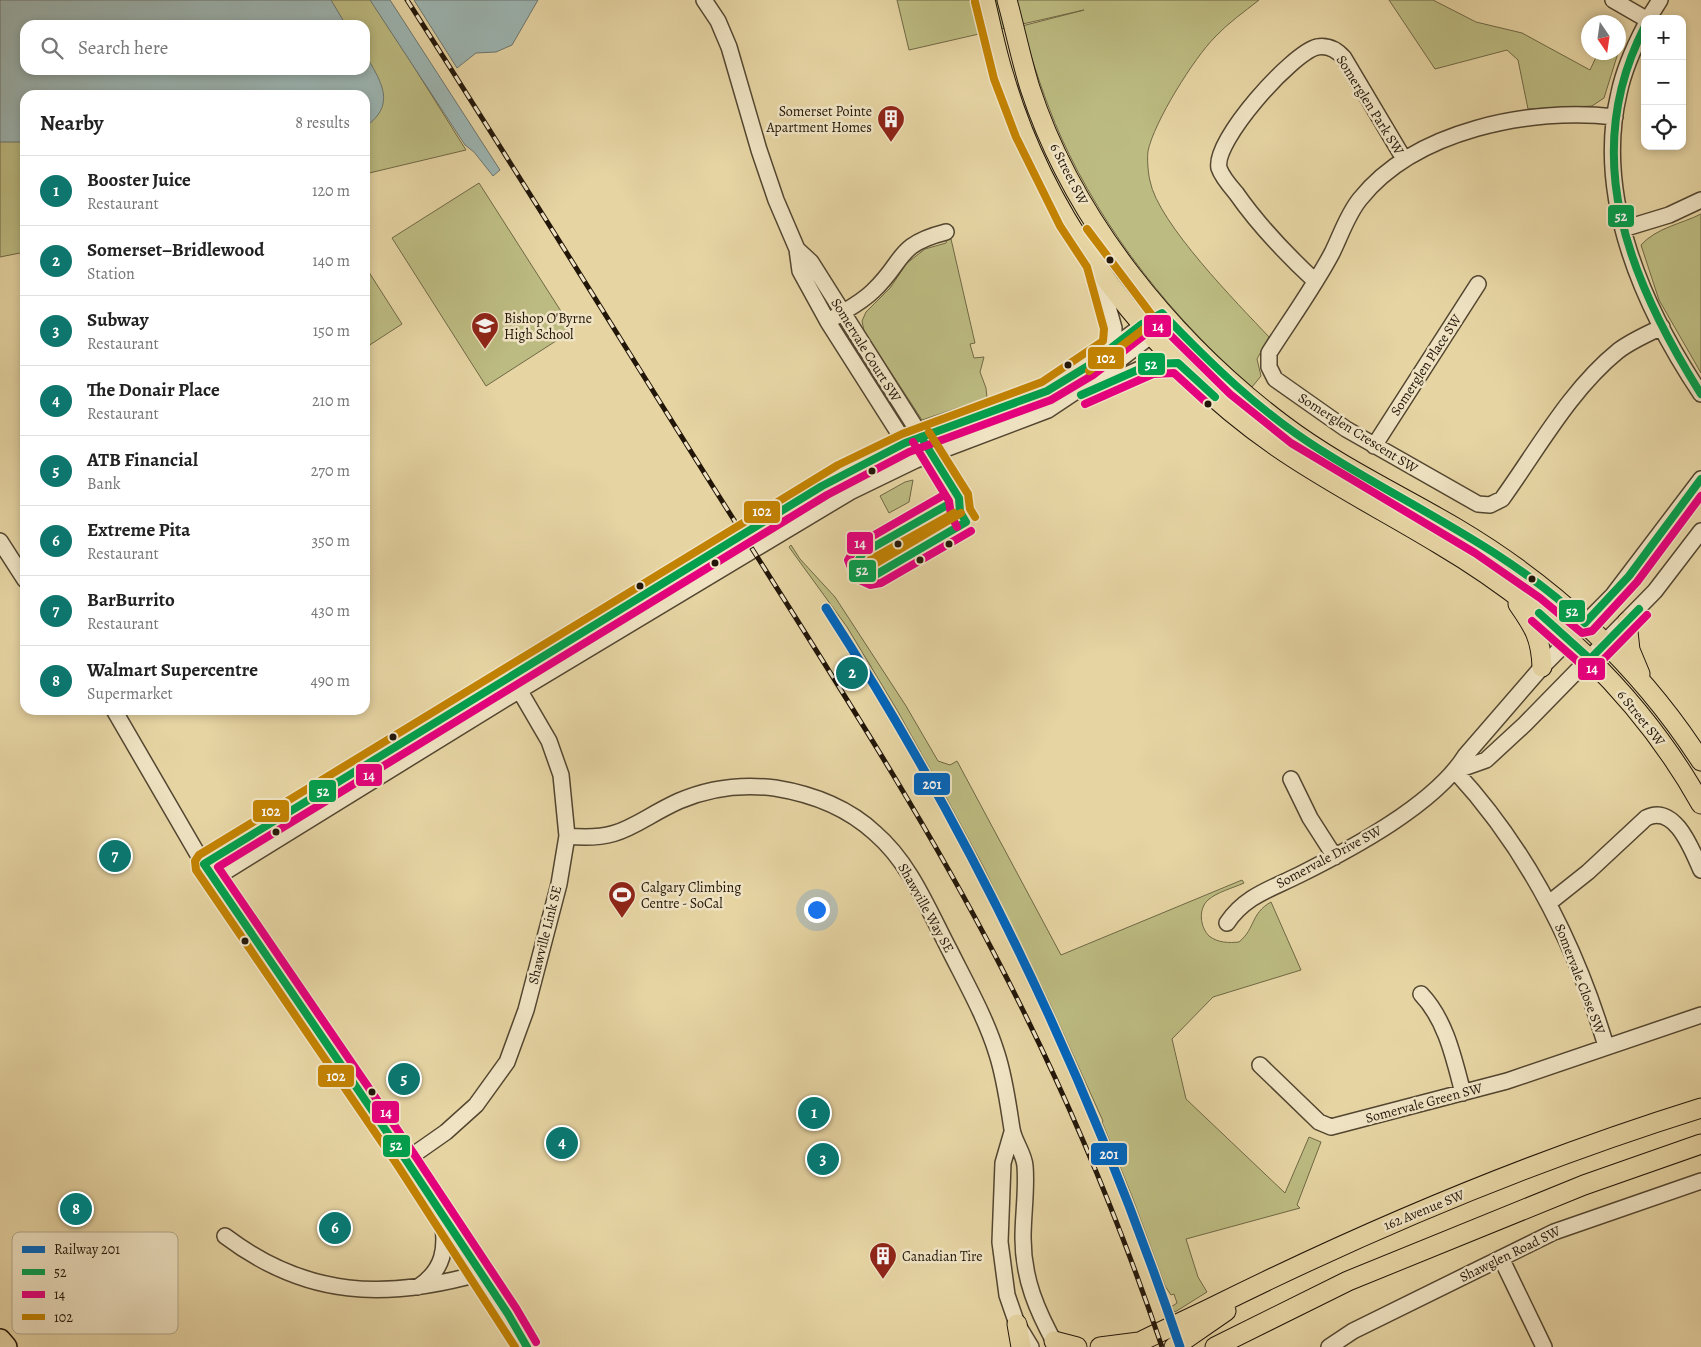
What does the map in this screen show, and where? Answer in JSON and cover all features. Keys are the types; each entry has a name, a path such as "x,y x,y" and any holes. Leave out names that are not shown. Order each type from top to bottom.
{"highway":[{"path":"0,1342 4,1347"}],"main road":[{"name":"6 Street SW","path":"985,0 1004,78 1025,134 1069,221 1096,263 1148,329 1178,363 1250,428 1353,496 1440,544 1507,589 1569,639 1590,659 1658,738 1701,804"},
{"name":"6 Street SW","path":"1007,0 1030,88 1059,156 1094,222 1162,313 1211,364 1283,424 1319,449 1487,547 1540,585 1606,643 1644,685 1686,738 1701,761"},
{"path":"1507,589 1534,627 1540,641 1542,667"},
{"path":"1627,622 1630,650 1644,685"},
{"name":"162 Avenue SW","path":"1100,1347 1134,1345 1158,1335 1281,1273 1381,1227 1524,1170 1701,1108"},
{"path":"1215,1347 1348,1280 1569,1191 1701,1144"},
{"path":"1174,1347 1281,1273"},
{"path":"1017,1324 1021,1347"},
{"path":"1055,1344 1076,1347"}],"street":[{"name":"Somervale Court SW","path":"704,0 718,21 729,47 761,157 797,250 800,271 828,322 916,460"},
{"path":"1613,0 1641,16"},
{"path":"1650,15 1660,0"},
{"path":"1641,34 1626,66 1615,116 1614,184 1623,229 1640,278 1662,327 1701,394"},
{"name":"Somerglen Park SW","path":"1315,282 1266,232 1220,169 1219,157 1222,150 1244,115 1260,94 1282,72 1311,49 1326,47 1339,53 1344,58 1404,160"},
{"name":"Somerglen Crescent SW","path":"1615,116 1562,114 1510,120 1448,138 1404,160 1385,172 1359,200 1315,282 1269,353 1268,359 1271,374 1317,410 1374,446 1478,504 1494,504 1502,499 1573,399 1595,373 1619,350 1662,327"},
{"path":"1623,229 1669,215 1701,200"},
{"path":"828,322 874,291 897,259 912,244 928,236 946,232"},
{"name":"Somervale Court SW","path":"797,250 811,262 932,453"},
{"path":"1096,263 1114,328 1113,347"},
{"name":"Somerglen Place SW","path":"1374,446 1478,284"},
{"path":"1048,410 1093,380 1148,329 1162,313"},
{"path":"204,864 843,474 905,443 1047,391 1113,347 1148,329"},
{"path":"215,878 520,690 850,492 932,453 1048,410 1151,364 1178,363"},
{"name":"Somervale Drive SW","path":"1227,923 1236,910 1252,897 1336,856 1392,822 1434,791 1455,771 1465,756 1542,667 1629,576 1701,479"},
{"name":"Somervale Drive SW","path":"1455,771 1486,760 1590,659 1627,622 1673,570 1701,531"},
{"path":"0,541 20,572"},
{"name":"Shawville Link SE","path":"406,1160 446,1132 476,1105 507,1062 526,1010 555,899 567,836 564,795 558,763 543,729 510,676"},
{"path":"117,715 204,864 406,1160 508,1314 527,1347"},
{"name":"Somervale Close SW","path":"1455,771 1500,825 1530,868 1572,950 1606,1046 1701,1014"},
{"path":"1291,779 1310,818 1336,856"},
{"name":"Shawville Way SE","path":"567,836 587,838 613,834 631,828 688,798 713,790 742,786 799,793 828,803 853,816 879,836 900,860 958,966 997,1054 1008,1094 1012,1132 1025,1164 1023,1247 1026,1278 1032,1298 1055,1344"},
{"path":"1549,903 1588,872 1646,818 1654,815 1665,816 1676,823 1701,870"},
{"path":"1421,994 1435,1012 1441,1024 1453,1056 1463,1093"},
{"name":"Somervale Green SW","path":"1260,1065 1319,1122 1327,1127 1507,1081 1606,1046"},
{"name":"Shawville Way SE","path":"1012,1132 1003,1163 1000,1242 1007,1295 1017,1324 1031,1347"},
{"name":"Shawglen Road SW","path":"1329,1347 1353,1331 1554,1232 1701,1181"},
{"path":"416,1288 427,1281 440,1264 445,1247 442,1214"},
{"path":"225,1236 256,1256 314,1282 365,1290 416,1288 481,1273"},
{"path":"1501,1258 1544,1347"},
{"path":"508,1314 536,1347"}],"shaded area":[{"path":"0,0 372,0 466,150 370,173 370,90 20,90 20,253 0,257"},
{"path":"897,0 1259,0 1220,32 1206,47 1166,108 1148,151 1150,181 1156,198 1168,218 1201,262 1269,337 1257,359 1261,376 1252,387 1195,333 1143,272 1098,207 1061,137 1040,82 1022,26 1084,10 909,50"},
{"path":"1389,0 1433,0 1476,22 1522,33 1590,70 1595,60 1616,60 1604,98 1592,106 1528,109 1518,60 1507,50 1435,69"},
{"path":"479,183 573,330 486,386 392,238"},
{"path":"1701,214 1701,373 1659,300 1641,245 1661,230"},
{"path":"947,239 951,239 975,343 970,344 974,358 984,357 980,372 986,388 987,398 922,420 864,331 862,321 866,312 890,288 907,263 925,249 946,243"},
{"path":"370,274 402,324 370,345"},
{"path":"913,480 909,502 889,513 880,496 905,482"},
{"path":"791,545 800,559 835,597 906,706 938,761 950,765 957,761 1061,955 1242,880 1244,883 1220,892 1208,900 1203,908 1201,918 1206,932 1212,938 1220,941 1239,942 1248,932 1260,911 1271,902 1301,970 1213,997 1172,1039 1186,1099 1285,1193 1309,1137 1321,1142 1297,1205 1300,1208 1186,1239 1198,1277 1207,1292 1175,1312 1171,1307 1177,1303 1174,1294 1171,1295 1165,1286 1103,1121 1050,1004 983,866 897,710 847,627 789,547"}],"water":[{"path":"0,0 331,0 343,20 20,20 20,75 370,75 370,63 383,92 381,110 370,122 370,90 20,90 20,142 0,142"},
{"path":"370,0 390,0 500,170 493,176 474,152 465,145"},
{"path":"414,0 538,0 512,45 496,52 476,53 457,68"}],"railway":[{"path":"407,0 847,700 910,803 970,908 1045,1055 1088,1151 1127,1248 1162,1347"}],"rail line":[{"name":"201","path":"826,608 932,784 980,874 1026,967 1069,1060 1109,1155 1180,1347"}],"transit line":[{"name":"102","path":"515,1347 398,1166 196,870 195,861 199,855 838,465 902,434 1042,382 1103,341 1104,329 1087,267 1060,226 1016,137 994,79 975,2"},
{"name":"52","path":"1641,36 1625,74 1615,122 1614,170 1621,216 1634,262 1652,307 1675,351 1701,394"},
{"name":"102","path":"1087,229 1151,314 1145,328 1089,371"},
{"name":"52","path":"527,1347 508,1314 406,1160 204,864 822,486 905,443 1047,391 1088,366 1142,324 1162,313 1236,386 1297,435 1490,550 1555,597 1585,623 1629,576 1701,479"},
{"name":"14","path":"536,1342 516,1308 414,1154 218,867 827,495 909,452 1051,400 1093,375 1148,332 1160,325 1230,394 1291,443 1475,553 1540,598 1582,633 1592,631 1637,582 1701,496"},
{"name":"52","path":"1081,395 1151,364 1178,363 1215,397"},
{"name":"14","path":"1085,404 1153,374 1174,373 1208,404"},
{"name":"102","path":"929,432 968,494 970,509 975,517"},
{"name":"52","path":"921,437 959,498 960,512 966,522"},
{"name":"14","path":"913,442 949,501 951,515 957,527"},
{"name":"14","path":"944,495 857,545 848,560 855,578 870,585 881,583 971,531"},
{"name":"52","path":"949,504 863,553 858,561 863,572 877,574 966,522"},
{"name":"102","path":"954,513 870,560 870,564 873,565 961,513"},
{"name":"52","path":"1539,613 1590,659 1639,609"},
{"name":"14","path":"1532,621 1583,666 1591,669 1597,666 1647,615"}],"place":[{"name":"Somerset Pointe Apartment Homes","path":"891,143"},
{"name":"Bishop O'Byrne High School","path":"485,350"},
{"name":"Somerset–Bridlewood","path":"852,673"},
{"name":"BarBurrito","path":"115,856"},
{"name":"Calgary Climbing Centre - SoCal","path":"622,919"},
{"name":"ATB Financial","path":"404,1079"},
{"name":"Booster Juice","path":"814,1113"},
{"name":"The Donair Place","path":"562,1143"},
{"name":"Subway","path":"823,1159"},
{"name":"Walmart Supercentre","path":"76,1209"},
{"name":"Extreme Pita","path":"335,1228"},
{"name":"Canadian Tire","path":"883,1280"}]}
